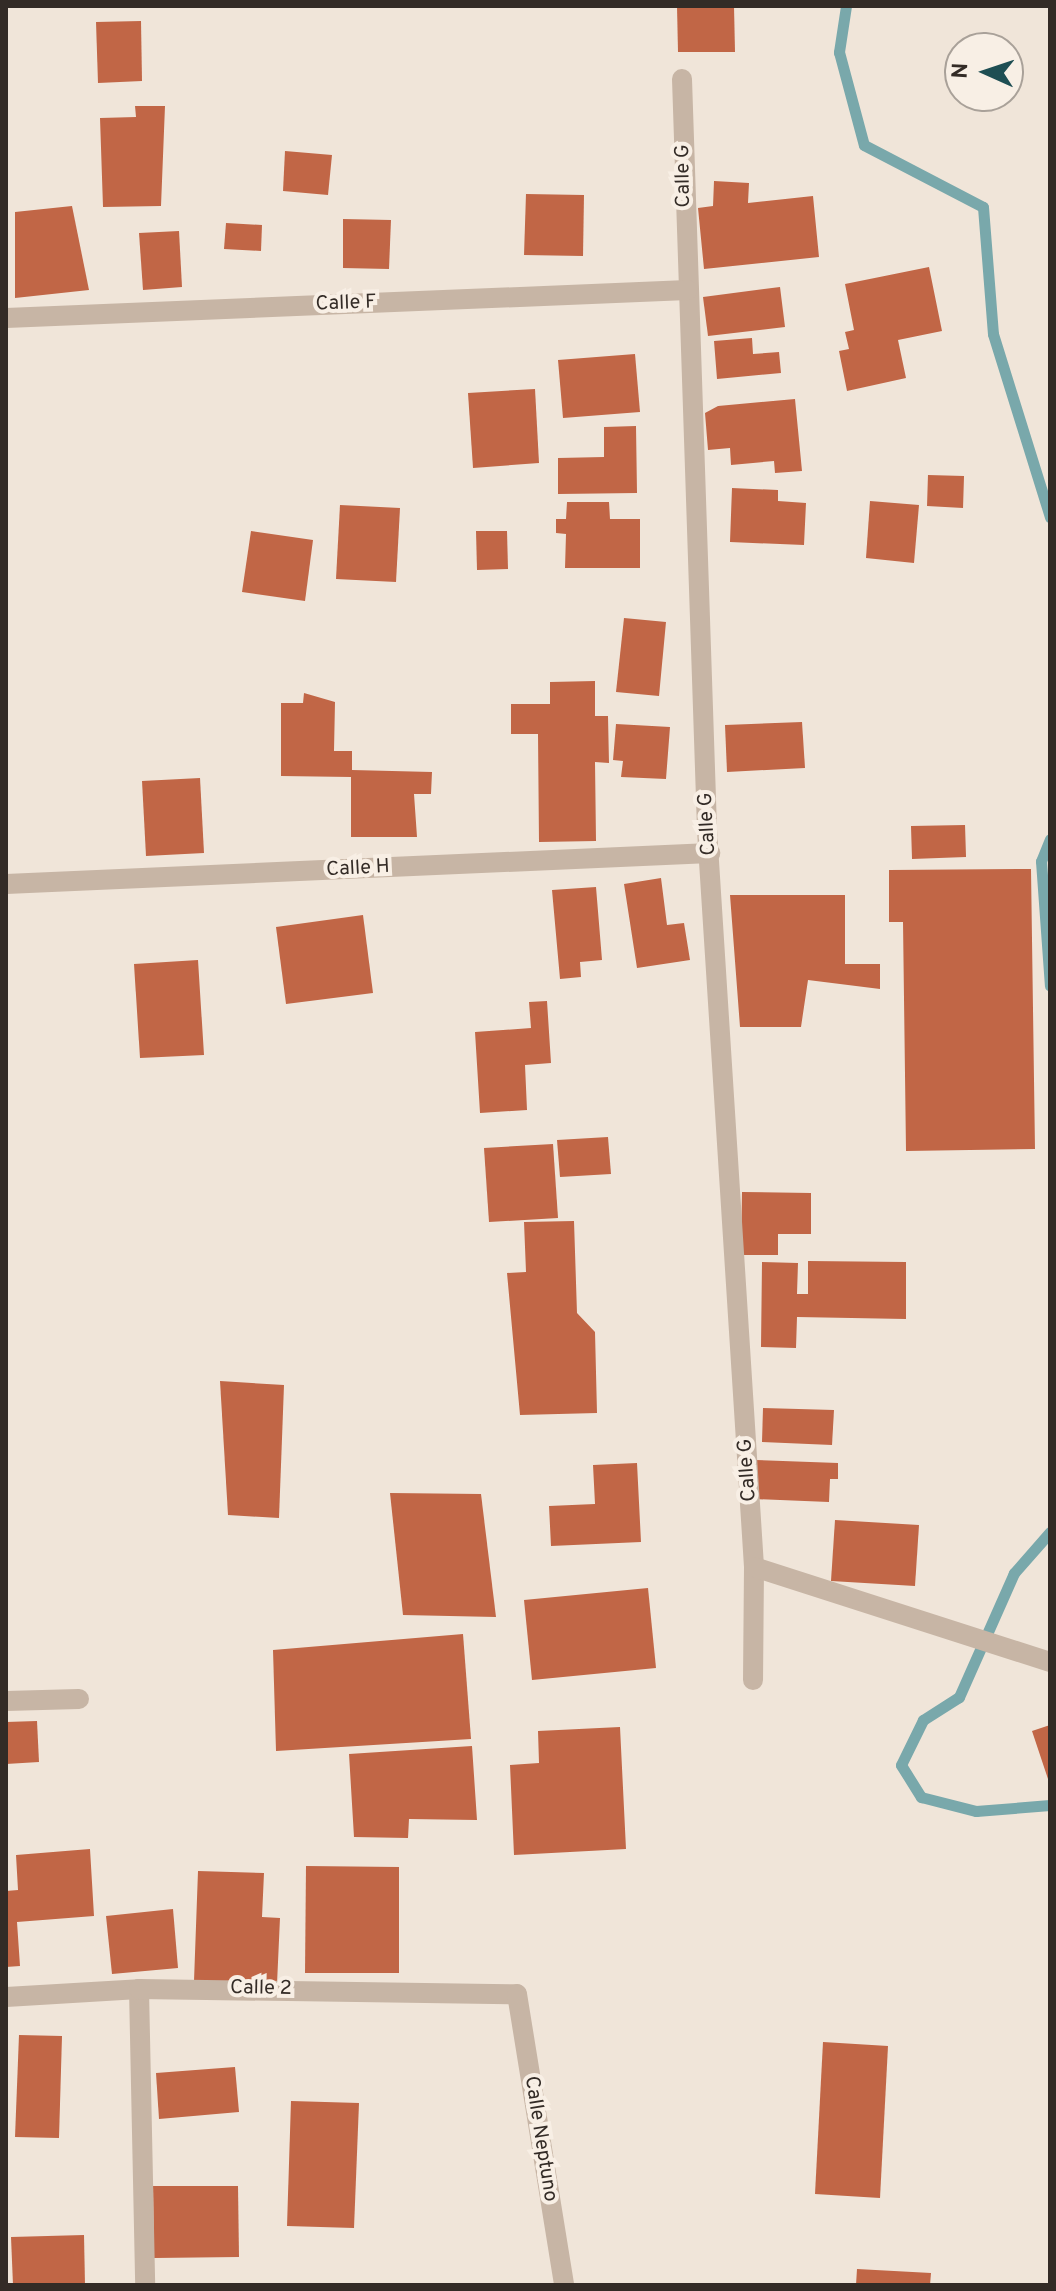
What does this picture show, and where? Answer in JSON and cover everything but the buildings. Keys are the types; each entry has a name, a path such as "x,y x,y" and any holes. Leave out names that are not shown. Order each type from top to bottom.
{"street":[{"name":"Calle G","path":"682,79 687,290 710,853 754,1567 753,1680"},
{"name":"Calle F","path":"6,318 687,290"},
{"name":"Calle H","path":"6,884 710,853"},
{"path":"754,1567 915,1624 1050,1662"},
{"path":"6,1701 79,1699"},
{"path":"139,1989 145,2285"},
{"name":"Calle 2","path":"6,1997 139,1989 517,1994"},
{"name":"Calle Neptuno","path":"517,1994 564,2285"}],"waterway":[{"path":"846,6 839,52 864,145 983,207 993,334 1050,517"},
{"path":"1050,839 1041,861 1050,986"},
{"path":"1050,1532 1014,1573 959,1697 923,1720 901,1765 921,1797 976,1811 1050,1805"}]}
